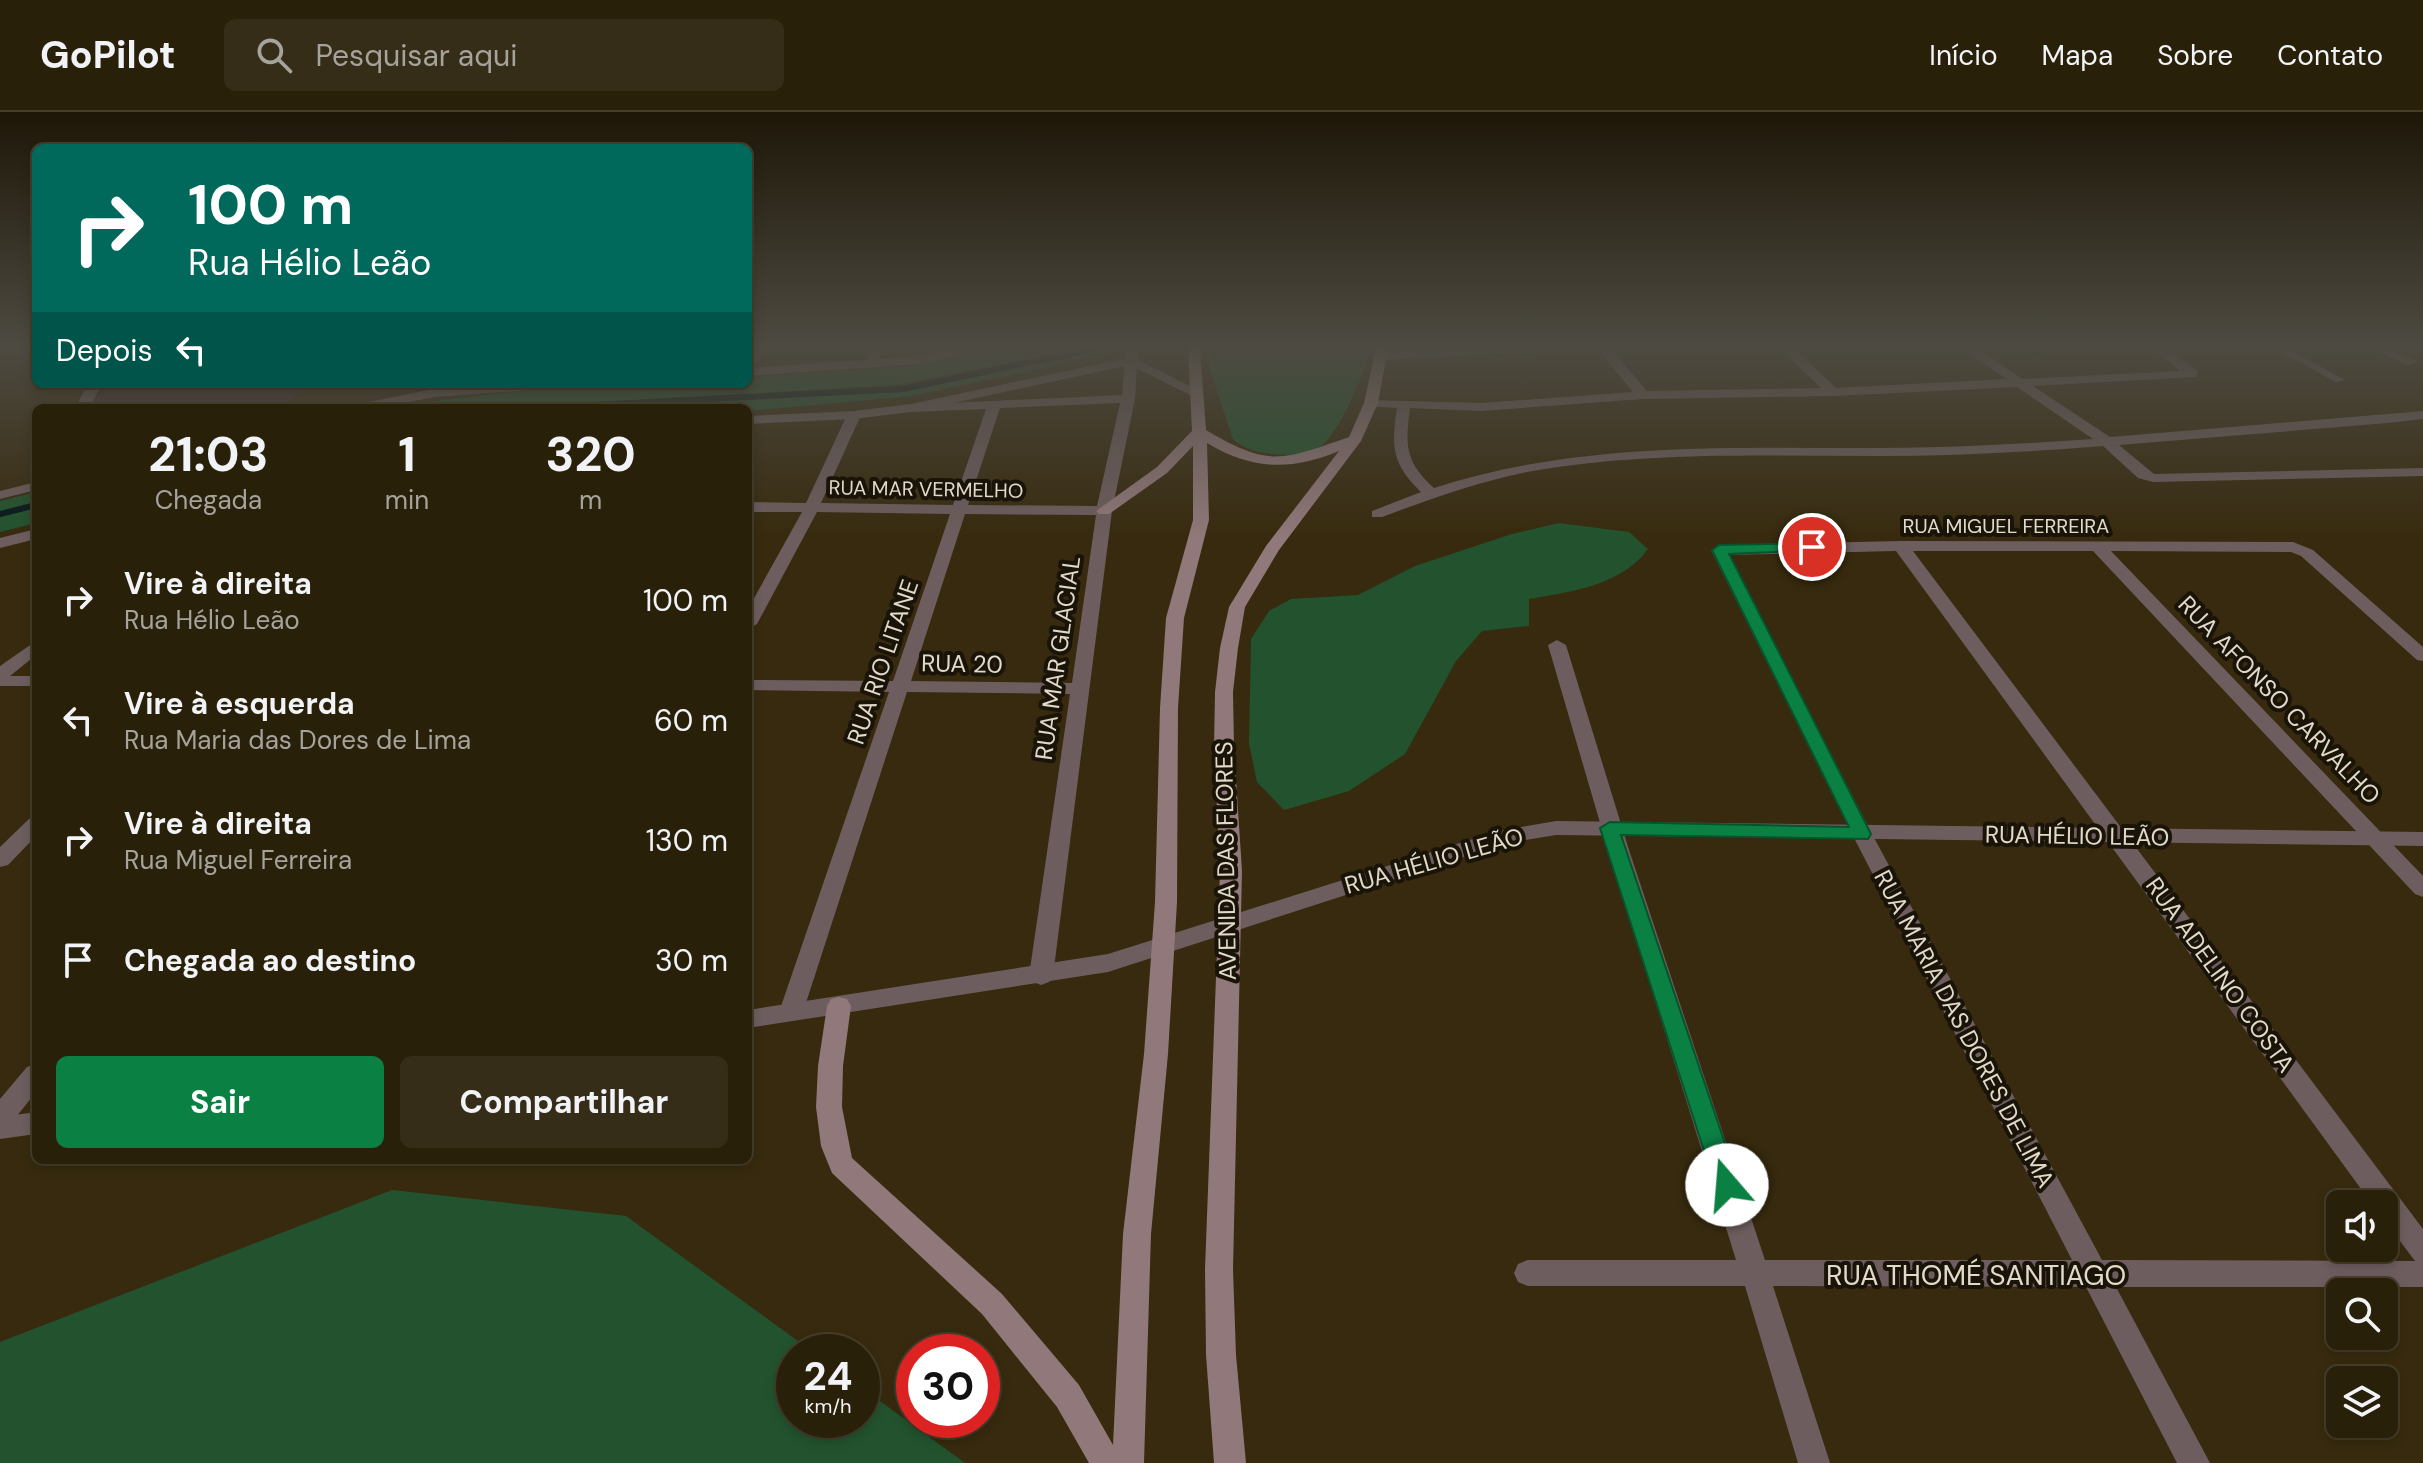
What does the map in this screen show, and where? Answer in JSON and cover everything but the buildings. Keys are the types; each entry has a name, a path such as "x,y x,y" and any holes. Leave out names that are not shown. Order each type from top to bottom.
{"main road":[{"path":"1128,1463 1137,1234 1156,1054 1166,902 1169,708 1175,618 1201,520 1203,492 1197,411"},
{"name":"AVENIDA DAS FLORES","path":"1230,1463 1221,1355 1219,1269 1231,871 1224,748 1227,663 1237,607 1272,549 1354,441 1367,411"},
{"path":"1199,432 1246,459 1271,463 1310,459 1354,441"},
{"path":"1104,511 1162,470 1199,432"},
{"path":"839,1006 830,1061 829,1105 830,1140 841,1165 992,1304 1068,1396 1106,1463"}],"street":[{"path":"752,420 886,411"},
{"name":"RUA RIO LITANE","path":"791,1012 992,411"},
{"name":"RUA MAR GLACIAL","path":"1041,976 1104,511 1125,411"},
{"path":"1403,411 1398,444 1406,469 1430,493"},
{"path":"2062,411 2107,442 2143,475 2153,478 2423,472"},
{"path":"752,617 812,507 854,415"},
{"path":"1377,514 1430,493 1550,464 1659,454 1778,450 1928,452 2107,442 2275,432 2423,415"},
{"path":"0,495 32,487"},
{"name":"RUA MAR VERMELHO","path":"752,507 1104,511"},
{"path":"4,544 32,535"},
{"name":"RUA MIGUEL FERREIRA","path":"1719,550 1901,546 2293,547 2307,553 2423,656"},
{"name":"RUA ADELINO COSTA","path":"1901,546 2423,1251"},
{"name":"RUA AFONSO CARVALHO","path":"2098,547 2423,889"},
{"name":"RUA MARIA DAS DORES DE LIMA","path":"1719,550 1862,834 2194,1463"},
{"path":"1557,645 1610,828 1756,1274 1814,1463"},
{"path":"0,678 32,650"},
{"path":"0,678 32,681"},
{"name":"RUA 20","path":"752,685 1080,689"},
{"path":"0,860 32,828"},
{"name":"RUA HÉLIO LEÃO","path":"752,1018 1041,976 1108,963 1207,934 1313,896 1505,836 1556,828 2423,839"},
{"path":"0,1118 32,1079"},
{"path":"0,1128 32,1124"},
{"name":"RUA THOMÉ SANTIAGO","path":"1528,1273 2423,1274"}],"green space":[{"path":"1224,411 1346,411 1336,429 1321,446 1298,454 1257,451 1233,439"},
{"path":"32,493 32,524 0,532 0,501"},
{"path":"1559,523 1629,532 1648,549 1637,561 1610,579 1578,590 1529,599 1529,626 1482,631 1456,661 1405,754 1349,791 1284,810 1257,782 1249,744 1251,639 1269,611 1291,599 1358,595 1415,566 1512,534"},
{"path":"392,1190 626,1216 788,1334 776,1334 776,1438 880,1438 880,1401 896,1413 896,1438 931,1438 965,1463 0,1463 0,1342"}],"waterway":[{"path":"0,514 32,506"}],"route":[{"path":"1727,1185 1610,828 1862,834 1719,550 1812,547"}]}
